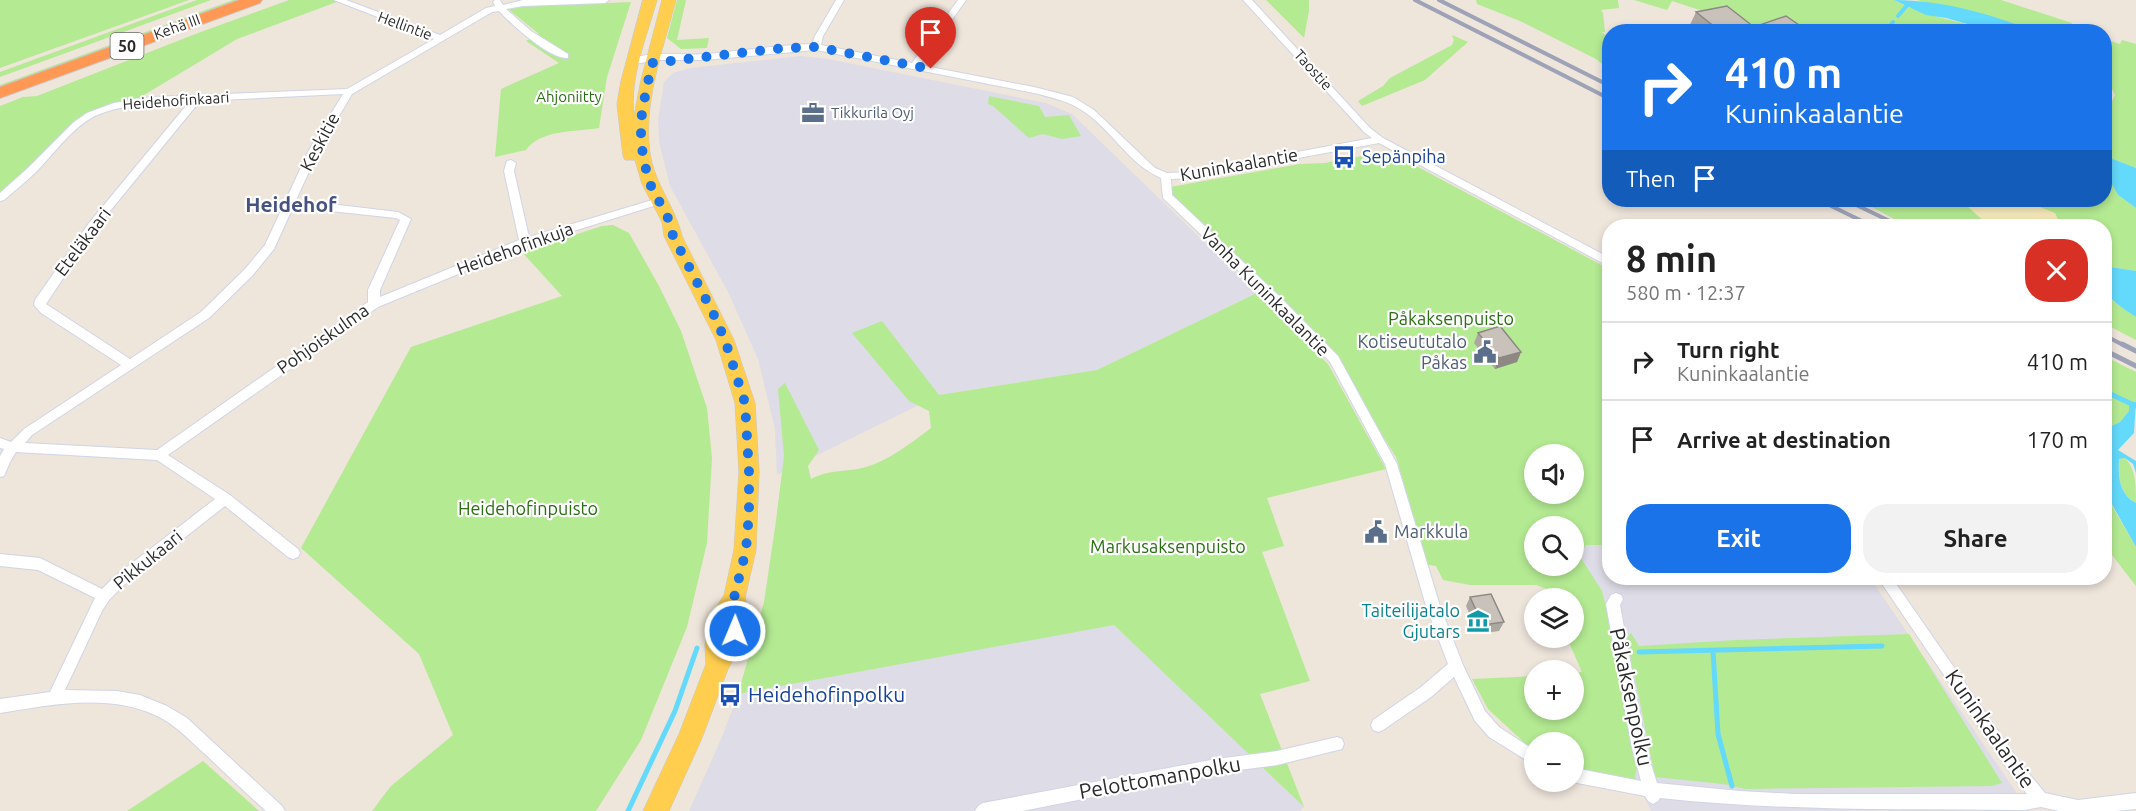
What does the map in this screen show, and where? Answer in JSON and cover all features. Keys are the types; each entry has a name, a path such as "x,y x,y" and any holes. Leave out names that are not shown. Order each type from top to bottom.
{"highway":[{"name":"Kehä III","path":"0,81 223,0"},
{"name":"Kehä III","path":"0,93 254,0"}],"main road":[{"path":"650,0 627,81 626,120 632,167 653,203 670,222 673,236 725,340 745,403 749,472 746,550 734,598 738,615 735,631 729,647 718,664 690,738 656,811"},
{"path":"653,203 643,158 642,111 669,0"}],"street":[{"name":"Hellintie","path":"338,0 440,38"},
{"name":"Keskitie","path":"6,445 205,315 232,290 270,246 313,152 337,109 350,92 497,3 605,0"},
{"path":"816,47 819,36 840,0"},
{"path":"915,66 962,0"},
{"name":"Taostie","path":"1247,0 1367,130 1380,140"},
{"path":"497,3 510,18 565,56"},
{"name":"Kuninkaalantie","path":"633,61 816,47 1070,99 1091,112 1151,170 1166,176 1190,175 1380,140"},
{"name":"Heidehofinkaari","path":"0,198 32,170 76,124 117,105 135,101 350,92"},
{"name":"Eteläkaari","path":"129,364 45,310 40,305 41,300 93,225 197,98"},
{"path":"1380,140 1602,259"},
{"path":"511,163 509,171 525,242"},
{"name":"Vanha Kuninkaalantie","path":"1166,176 1167,196 1334,359 1391,464 1433,606 1456,666 1480,716 1494,732 1524,752"},
{"name":"Pohjoiskulma","path":"159,455 374,304 374,290 406,219 398,215 289,203"},
{"name":"Heidehofinkuja","path":"374,304 525,242 653,203"},
{"path":"0,472 6,445 159,455 225,499 293,553"},
{"name":"Pikkukaari","path":"55,697 104,596 119,581 225,499"},
{"path":"0,560 40,564 104,596"},
{"name":"Kuninkaalantie","path":"1890,585 2016,769 2041,799 2078,808 2136,801"},
{"name":"Påkaksenpolku","path":"1616,599 1613,604 1639,748 1653,796"},
{"path":"1378,725 1426,692 1456,666"},
{"path":"0,706 55,697 125,698 151,704 165,710 182,723 277,811"},
{"name":"Pelottomanpolku","path":"983,811 1216,766 1290,756 1337,744"},
{"path":"1584,779 1608,788 1717,808 2024,802 2041,799"}],"shaded area":[{"path":"801,56 828,59 1046,103 1072,114 1257,293 1097,370 939,395 777,475 775,429 758,359 728,292 670,186 659,142 658,120 664,82 673,73 690,68"},
{"path":"1602,491 1602,585 1875,585 2029,811 1651,811 1584,673 1584,660 1578,660 1572,648 1584,648 1584,588 1547,588 1542,576 1584,576 1584,516 1582,516"},
{"path":"1114,624 1304,807 1300,811 689,811 722,737 738,694"}],"green space":[{"path":"0,0 189,0 0,68"},
{"path":"197,0 211,0 0,77 0,72"},
{"path":"233,0 243,0 0,89 0,85"},
{"path":"289,0 342,0 237,39 139,98 119,102 77,121 33,166 0,194 0,106 23,97 37,96"},
{"path":"677,0 686,0 677,40 709,38 707,48 681,49 667,38"},
{"path":"1266,0 1309,0 1304,38"},
{"path":"1476,0 1618,0 1619,8 1601,10 1604,24 1602,24 1602,64 1520,21 1477,4"},
{"path":"1634,0 1894,0 1930,15 1965,24 1743,24 1672,1 1667,10"},
{"path":"1916,0 2001,0 2072,23 2015,24"},
{"name":"Ahjoniitty","path":"631,2 607,77 599,128 550,135 532,143 526,150 495,157 501,89 559,63 526,41 539,34 508,9"},
{"path":"1452,35 1468,42 1425,80 1362,106 1358,101 1383,86 1390,78 1452,45 1454,40"},
{"path":"2122,40 2136,44 2136,168 2112,158 2112,101 2115,95 2112,89 2112,41 2120,44"},
{"path":"989,96 1039,106 1045,117 1069,115 1081,136 1062,139 1043,134 1029,138 988,104"},
{"name":"Påkaksenpuisto","path":"1388,151 1602,265 1602,545 1586,545 1584,548 1584,516 1524,516 1524,576 1584,576 1584,563 1602,591 1616,649 1619,679 1637,768 1635,777 1641,788 1584,769 1584,732 1524,732 1524,742 1488,709 1472,679 1524,676 1524,720 1584,720 1584,660 1577,660 1571,648 1584,648 1584,588 1470,585 1443,580 1436,566 1428,565 1396,457 1362,404 1340,358 1170,195 1170,187"},
{"path":"2112,186 2118,195 2136,208 2136,271 2112,267 2112,219 1894,219 1872,207 2112,207"},
{"name":"Heidehofinpuisto","path":"613,225 629,233 681,331 707,408 712,458 707,543 687,627 641,740 596,811 372,811 391,786 453,735 419,654 301,548 411,347 562,296 522,252 602,226"},
{"name":"Markusaksenpuisto","path":"1257,293 1328,364 1386,469 1267,498 1284,546 1262,552 1310,681 1260,694 1304,807 1114,625 738,694 764,602 784,456 778,389 785,383 819,450 808,466 811,479 826,473 859,469 875,464 931,428 929,411 909,401 852,333 882,321 939,395 1097,370"},
{"path":"2112,300 2136,317 2136,340 2112,328"},
{"path":"2112,360 2136,372 2136,402 2129,402 2129,411 2120,422 2112,426"},
{"path":"2125,458 2133,473 2136,503 2126,495 2121,484 2119,459"},
{"path":"2112,506 2136,547 2136,586 2112,555"},
{"path":"1631,633 1639,646 1909,634 2002,783 1992,786 1746,789 1723,784 1655,777 1626,640"},
{"path":"203,761 259,811 127,811"}],"sand":[{"path":"1968,207 2040,207 2055,213 2058,219 1981,219"}],"water":[{"path":"1894,0 1948,5 2015,24 1968,24 1926,15"},
{"path":"2112,158 2136,168 2136,208 2118,195 2113,186"},
{"path":"2112,267 2136,271 2136,317 2112,299"},
{"path":"2129,402 2136,402 2134,433 2118,450 2136,461 2136,473 2133,464 2125,458 2119,459 2119,472 2123,490 2136,503 2136,547 2112,504 2112,426 2120,422 2129,411"}],"building":[{"path":"1727,6 1750,24 1711,24 1696,12"},
{"path":"1786,16 1798,24 1763,24"},
{"path":"1500,326 1521,352 1499,358 1478,333"},
{"path":"1491,594 1504,622 1483,625 1470,597"}],"waterway":[{"path":"1898,16 1909,3"},
{"path":"2112,395 2136,406"},
{"path":"1639,652 1882,646"},
{"path":"628,811 675,711 697,648"},
{"path":"1713,651 1718,734 1732,786"}],"railway":[{"path":"1415,0 1602,95"},
{"path":"1439,0 1602,82"},
{"path":"1833,207 1858,219"},
{"path":"1861,207 1885,219"},
{"path":"2112,339 2125,346"},
{"path":"2122,344 2136,351"},
{"path":"2112,354 2136,366"}],"place":[{"name":"Tikkurila Oyj","path":"813,113"},
{"name":"Sepänpiha","path":"1344,157"},
{"name":"Kotiseututalo Påkas","path":"1485,352"},
{"name":"Markkula","path":"1376,532"},
{"name":"Taiteilijatalo Gjutars","path":"1478,621"},
{"name":"Heidehofinpolku","path":"730,695"}],"district":[{"name":"Heidehof","path":"291,205"}],"route":[{"path":"735,631 738,615 734,598 746,550 749,513 745,403 725,340 673,236 670,222 650,184 643,158 641,133 642,111 652,63 784,48 816,47 931,69"}]}
